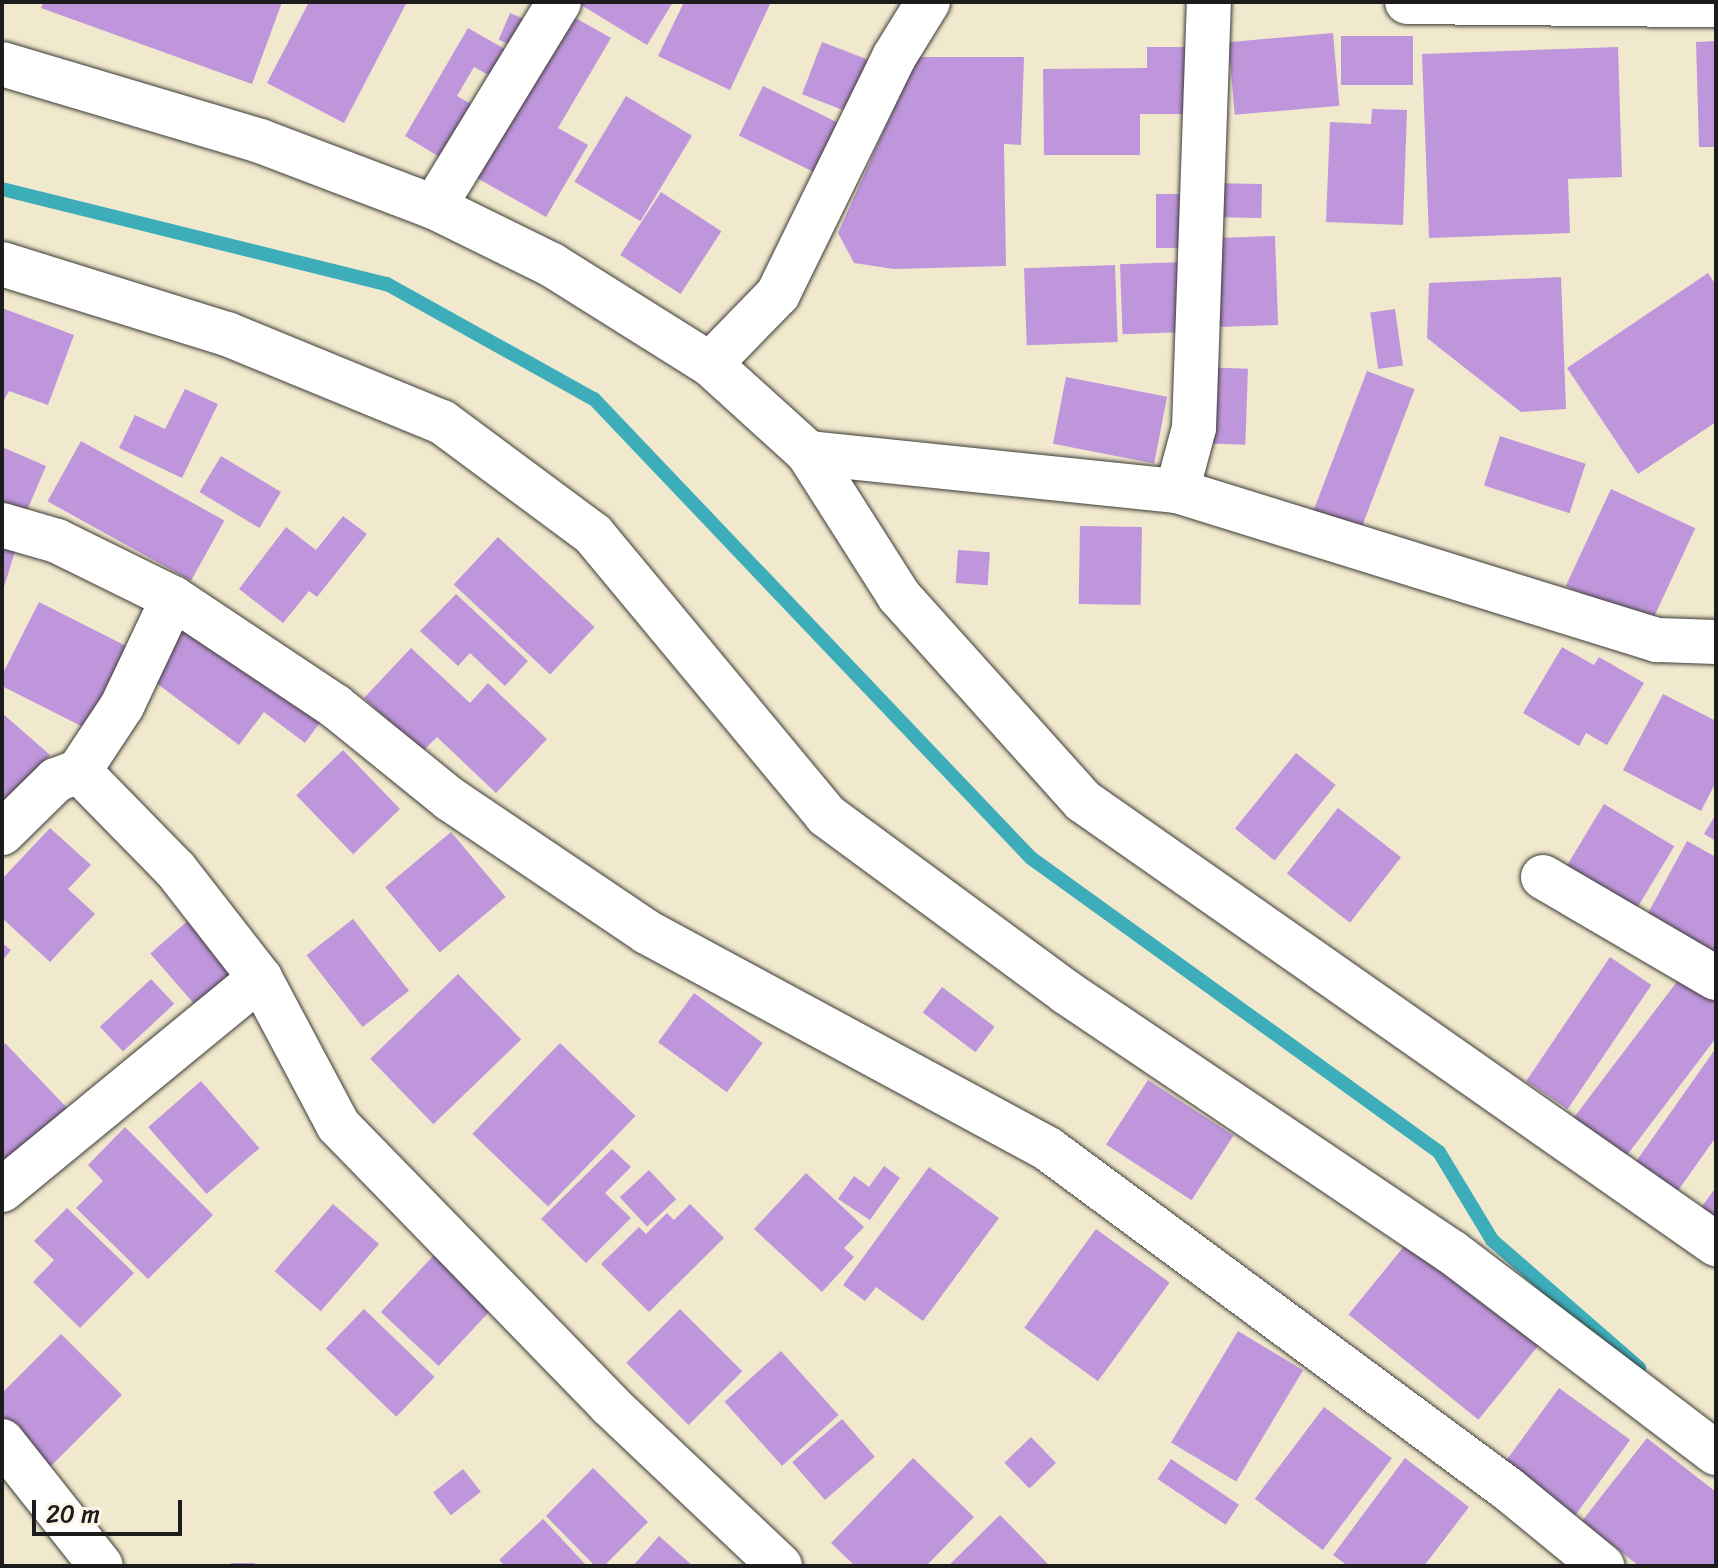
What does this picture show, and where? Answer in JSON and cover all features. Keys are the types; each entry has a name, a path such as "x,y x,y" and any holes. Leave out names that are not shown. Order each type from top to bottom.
{"street":[{"path":"434,207 559,2"},
{"path":"710,364 778,294 894,57 928,2"},
{"path":"1177,491 1194,428 1209,2"},
{"path":"1407,2 1716,5"},
{"path":"2,64 260,141 434,207 552,265 710,364 808,453 899,596 1083,801 1716,1244"},
{"path":"2,264 227,334 442,422 593,534 826,815 1066,992 1452,1252 1716,1453"},
{"path":"808,453 1177,491 1657,640 1716,642"},
{"path":"2,525 57,541 173,598 335,706 450,799 647,932 1048,1149 1508,1489 1602,1566"},
{"path":"2,833 56,780 79,771 122,706 173,598"},
{"path":"79,771 176,870 260,978 338,1125 610,1405 780,1566"},
{"path":"1543,877 1716,978"},
{"path":"2,1190 260,978"},
{"path":"2,1441 101,1566"}],"building":[{"path":"43,2 282,2 252,84 41,8"},
{"path":"309,2 407,2 344,123 267,83"},
{"path":"576,2 673,2 647,45"},
{"path":"684,2 771,2 730,90 658,56"},
{"path":"565,12 611,38 558,128 588,145 546,217 470,174"},
{"path":"510,13 529,21 518,48 499,40"},
{"path":"468,28 517,56 501,82 474,67 457,96 478,108 446,161 405,136"},
{"path":"1333,33 1339,106 1235,115 1228,42"},
{"path":"1341,36 1413,36 1413,85 1341,85"},
{"path":"1716,41 1716,147 1699,147 1696,42"},
{"path":"822,42 873,62 853,114 802,94"},
{"path":"1147,47 1192,47 1192,88 1183,88 1183,114 1140,114 1140,155 1044,155 1043,69 1147,68"},
{"path":"1618,47 1622,177 1568,179 1570,233 1429,238 1422,54"},
{"path":"917,57 1024,57 1021,145 1004,144 1006,266 894,269 854,263 838,233"},
{"path":"763,86 844,125 820,175 739,135"},
{"path":"626,96 692,136 640,221 574,182"},
{"path":"1372,109 1407,110 1403,225 1326,222 1330,122 1371,124"},
{"path":"1205,183 1262,184 1261,218 1204,217"},
{"path":"661,192 721,231 681,294 620,255"},
{"path":"1156,194 1191,194 1191,248 1156,248"},
{"path":"1275,236 1278,325 1216,327 1213,238"},
{"path":"1183,262 1185,332 1122,334 1120,264"},
{"path":"1115,265 1118,342 1027,345 1024,268"},
{"path":"1708,273 1716,285 1716,422 1638,474 1567,368"},
{"path":"1561,277 1566,409 1521,412 1427,338 1429,283"},
{"path":"2,308 74,335 48,405 9,391 2,404"},
{"path":"1395,309 1403,365 1378,369 1370,312"},
{"path":"1198,367 1248,369 1245,445 1195,443"},
{"path":"1367,371 1415,389 1359,535 1311,517"},
{"path":"1066,377 1167,397 1154,463 1053,444"},
{"path":"185,389 218,404 182,478 119,448 135,415 165,429"},
{"path":"1500,436 1586,464 1570,513 1484,485"},
{"path":"81,441 224,521 191,581 48,501"},
{"path":"2,447 46,466 23,520 2,511"},
{"path":"221,456 281,492 259,528 199,492"},
{"path":"1611,489 1695,528 1650,625 1566,586"},
{"path":"343,516 367,534 317,597 309,591 283,623 239,589 286,527 316,550"},
{"path":"1080,526 1142,527 1141,605 1079,604"},
{"path":"498,537 595,627 550,675 454,585"},
{"path":"2,540 17,545 3,590 2,590"},
{"path":"958,550 990,552 988,585 956,583"},
{"path":"456,594 528,661 505,686 470,653 458,666 420,631"},
{"path":"39,602 130,648 89,730 2,686 2,675"},
{"path":"189,621 321,721 305,743 264,712 239,745 147,676"},
{"path":"1562,647 1594,665 1599,657 1644,683 1607,745 1586,733 1579,746 1523,713"},
{"path":"411,648 470,703 488,683 547,739 496,793 437,737 422,752 364,698"},
{"path":"1663,694 1716,721 1716,782 1701,811 1623,770"},
{"path":"2,713 50,755 2,811"},
{"path":"343,750 400,809 353,854 296,795"},
{"path":"1296,753 1336,785 1275,860 1235,828"},
{"path":"1604,804 1674,846 1634,913 1564,871"},
{"path":"1338,808 1401,857 1350,923 1287,873"},
{"path":"1716,814 1716,841 1704,834"},
{"path":"50,828 91,865 68,889 95,914 50,962 2,918 2,879"},
{"path":"451,832 506,897 440,952 385,887"},
{"path":"1687,841 1716,857 1715,954 1646,917"},
{"path":"191,918 239,973 198,1009 150,953"},
{"path":"353,919 409,991 363,1027 307,955"},
{"path":"2,943 11,950 2,961"},
{"path":"1610,957 1651,985 1568,1109 1526,1081"},
{"path":"458,974 521,1039 433,1124 370,1059"},
{"path":"1682,975 1716,1001 1716,1038 1624,1159 1572,1120"},
{"path":"151,979 174,1004 123,1052 100,1027"},
{"path":"942,987 995,1027 975,1052 923,1013"},
{"path":"694,993 763,1043 727,1092 658,1042"},
{"path":"5,1043 71,1112 2,1162 2,1047"},
{"path":"560,1043 636,1116 548,1207 472,1134"},
{"path":"1716,1048 1716,1137 1670,1202 1628,1173"},
{"path":"1148,1080 1234,1136 1192,1200 1106,1145"},
{"path":"201,1081 259,1148 207,1194 148,1127"},
{"path":"125,1127 213,1215 148,1279 76,1208 103,1181 88,1165"},
{"path":"612,1149 631,1167 605,1193 631,1218 586,1263 541,1219"},
{"path":"884,1166 900,1178 870,1220 838,1199 854,1176 869,1187"},
{"path":"929,1167 999,1218 923,1321 876,1287 865,1301 843,1285"},
{"path":"649,1170 676,1199 647,1227 620,1197"},
{"path":"806,1173 864,1227 844,1248 854,1257 822,1292 754,1229"},
{"path":"1716,1187 1716,1218 1701,1208"},
{"path":"333,1204 379,1244 321,1311 275,1271"},
{"path":"690,1204 724,1238 649,1312 601,1264 639,1227 646,1234 667,1213 674,1220"},
{"path":"67,1208 134,1273 80,1328 33,1282 54,1260 34,1241"},
{"path":"1096,1229 1170,1282 1098,1381 1024,1328"},
{"path":"1409,1240 1539,1345 1478,1420 1349,1315"},
{"path":"434,1255 492,1309 439,1366 381,1312"},
{"path":"364,1309 434,1377 396,1417 326,1349"},
{"path":"680,1309 742,1371 688,1425 626,1363"},
{"path":"1238,1331 1303,1370 1236,1482 1171,1442"},
{"path":"61,1334 122,1395 49,1468 2,1421 2,1393"},
{"path":"781,1351 839,1415 782,1466 725,1402"},
{"path":"1559,1388 1630,1440 1574,1517 1503,1465"},
{"path":"1324,1407 1392,1458 1323,1550 1255,1499"},
{"path":"842,1419 875,1457 825,1500 792,1462"},
{"path":"1031,1437 1056,1463 1029,1489 1004,1463"},
{"path":"1647,1438 1716,1492 1716,1566 1639,1566 1582,1521"},
{"path":"913,1458 974,1517 926,1566 855,1566 831,1543"},
{"path":"1405,1458 1469,1507 1424,1566 1348,1566 1333,1555"},
{"path":"1171,1459 1239,1505 1226,1525 1158,1479"},
{"path":"593,1468 648,1522 604,1566 595,1566 546,1516"},
{"path":"463,1469 481,1492 451,1515 433,1492"},
{"path":"1000,1515 1050,1566 948,1566"},
{"path":"543,1519 587,1566 505,1566 499,1560"},
{"path":"659,1536 693,1566 633,1566"},
{"path":"231,1563 255,1563 255,1566 231,1566"}],"waterway":[{"path":"2,189 387,284 594,399 1031,858 1439,1152 1492,1240 1639,1368"}]}
